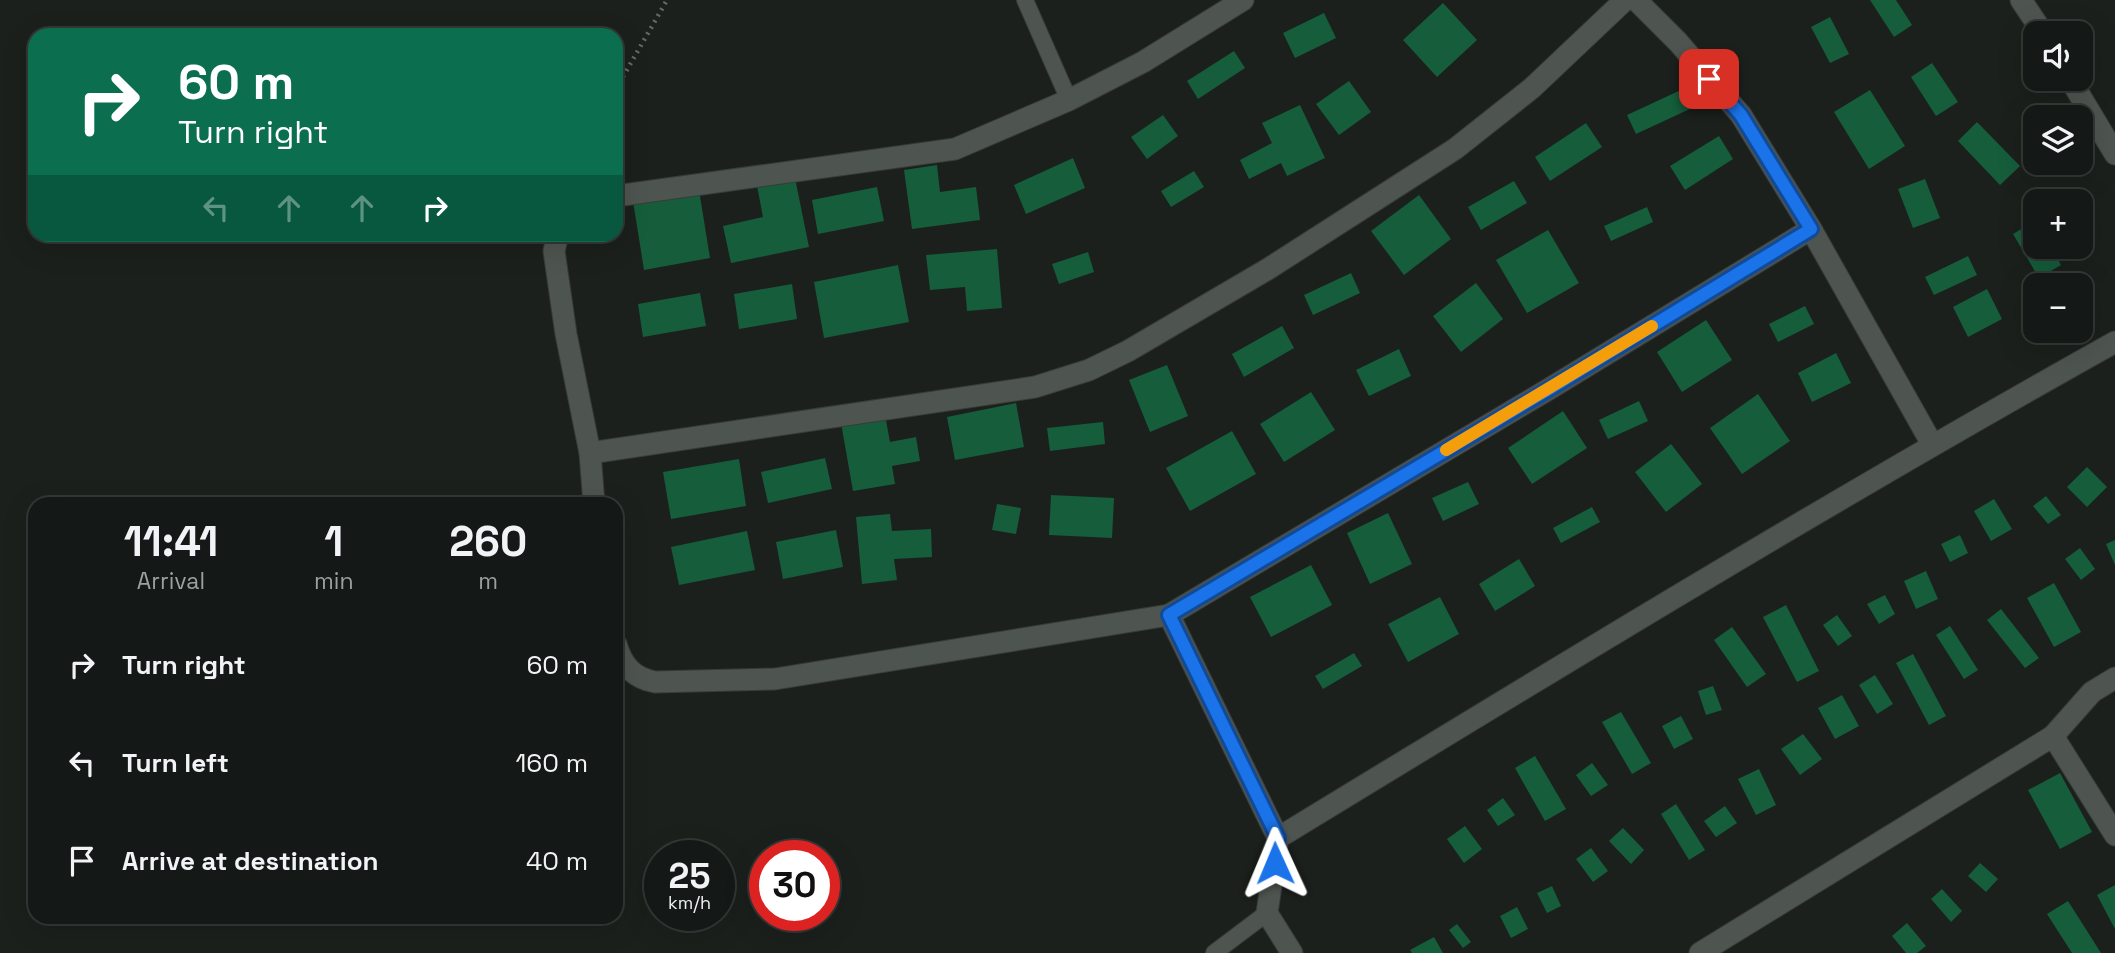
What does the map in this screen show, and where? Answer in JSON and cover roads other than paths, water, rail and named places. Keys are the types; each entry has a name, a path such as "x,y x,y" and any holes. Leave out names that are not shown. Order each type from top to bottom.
{"street":[{"path":"623,195 956,149 1069,100 1143,62 1243,0"},
{"path":"590,453 1035,387 1089,370 1128,351 1268,269 1455,149 1532,89 1625,0"},
{"path":"1636,0 1678,42 1741,115 1811,229 1932,444"},
{"path":"2021,0 2035,21"},
{"path":"2077,91 2115,153"},
{"path":"623,659 628,669 642,680 655,682 775,679 1169,615 1811,229"},
{"path":"556,242 554,251 562,306 590,453 593,497"},
{"path":"1278,838 1932,444 2115,342"},
{"path":"1169,615 1278,838 1267,913 1292,953"},
{"path":"1700,953 2053,736 2092,692 2115,678"},
{"path":"2053,736 2115,835"}],"lane":[{"path":"1025,0 1069,100"},
{"path":"1214,953 1267,913"}]}
